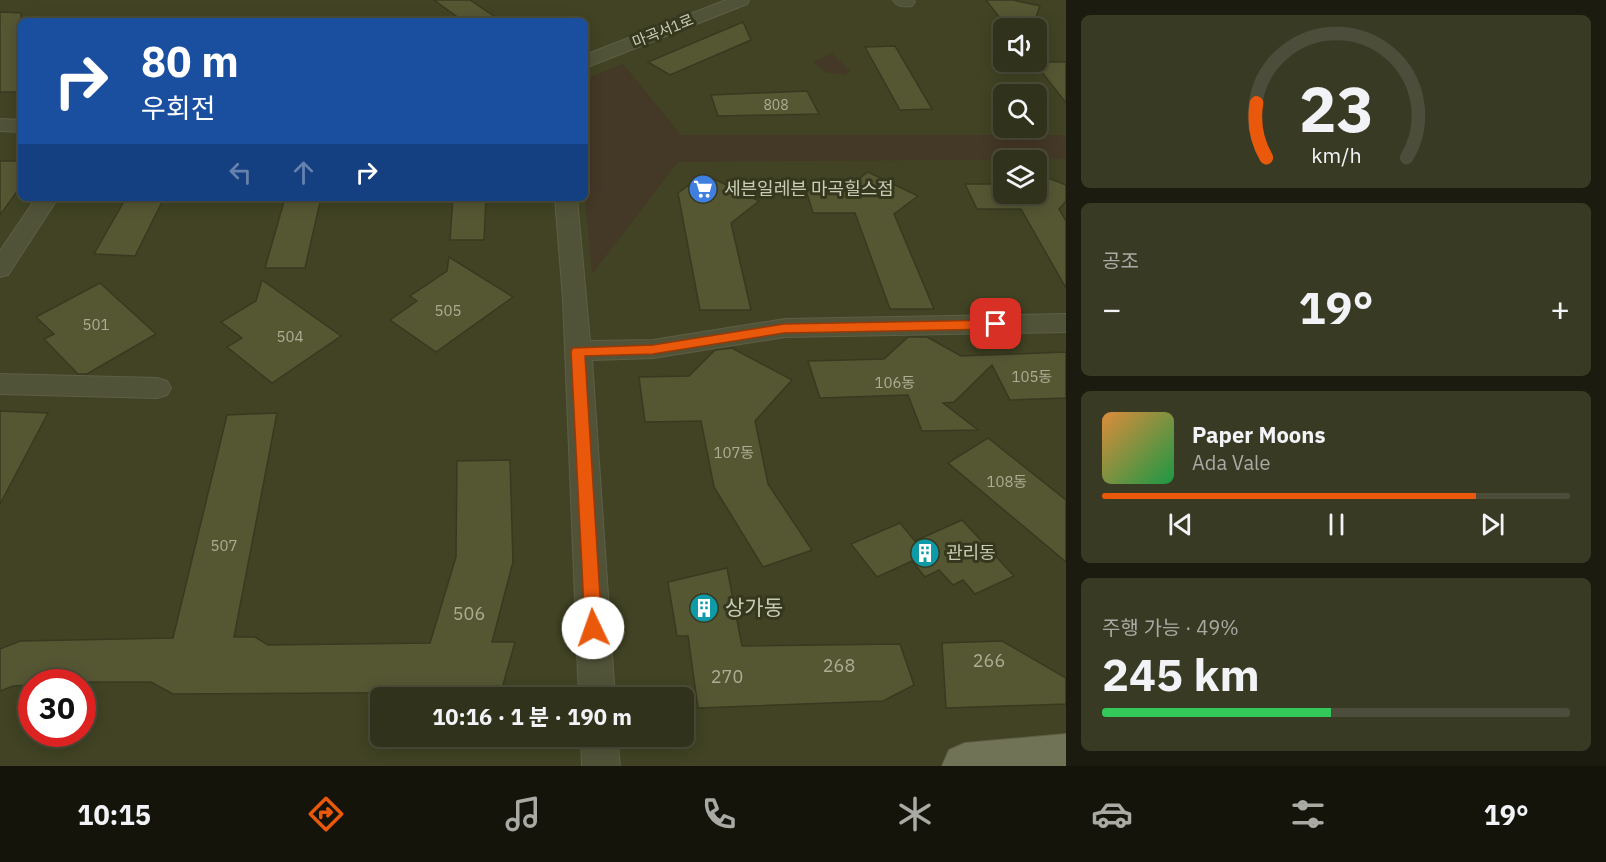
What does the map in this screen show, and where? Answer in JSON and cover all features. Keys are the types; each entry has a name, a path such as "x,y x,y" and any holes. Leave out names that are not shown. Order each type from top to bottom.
{"main road":[{"path":"965,766 1066,756"}],"street":[{"name":"마곡서1로","path":"588,61 741,0"},
{"path":"0,125 18,126"},
{"path":"0,269 45,201"},
{"path":"566,201 578,351 596,687"},
{"path":"578,351 653,350 784,328 1066,323"},
{"path":"0,384 157,388"},
{"path":"600,747 601,766"}],"shaded area":[{"path":"832,53 850,71 845,75 825,72 813,62"},
{"path":"623,64 681,135 993,135 993,138 1047,138 1047,135 1066,135 1066,159 1047,159 1047,150 993,150 993,160 678,162 592,274 585,201 588,201 588,78"}],"building":[{"path":"434,0 470,0 497,18 459,18"},
{"path":"986,0 1013,0 1040,6 1036,18 1000,18"},
{"path":"0,12 21,13 21,18 18,18 18,92 0,92"},
{"path":"743,22 751,40 670,75 648,62"},
{"path":"895,46 932,109 900,110 865,47"},
{"path":"1047,62 1066,62 1066,103 1042,72 1047,72"},
{"path":"807,91 819,114 718,116 711,95"},
{"path":"0,161 18,161 18,190 0,215"},
{"path":"868,172 918,196 894,214 934,309 890,309 855,213 813,213 806,190 844,190"},
{"path":"704,174 759,201 731,223 751,310 700,310 678,193"},
{"path":"1047,177 1066,185 1066,201 1059,209 1066,221 1066,288 1021,209 977,209 965,184 993,184 993,204 1047,204"},
{"path":"124,201 162,201 135,256 94,254"},
{"path":"284,201 320,201 305,268 265,268"},
{"path":"453,201 486,201 484,240 450,240"},
{"path":"449,257 513,297 436,352 390,320 417,301 410,296 447,271"},
{"path":"262,280 341,336 272,383 227,347 242,338 221,322 256,301"},
{"path":"100,283 156,334 87,374 78,374 44,339 54,334 36,317"},
{"path":"908,337 927,337 961,356 1066,352 1066,398 1010,400 992,365 954,402 943,403 978,430 922,431 908,395 820,398 808,361 884,359"},
{"path":"732,348 792,380 755,421 768,484 812,550 763,567 714,487 701,421 645,422 639,377 689,376 715,350"},
{"path":"0,411 48,413 0,504"},
{"path":"277,413 234,637 255,637 268,645 430,643 456,557 457,461 510,460 513,562 492,642 515,642 502,687 370,687 370,693 173,694 151,682 96,682 96,669 18,669 18,686 0,691 0,649 20,641 173,638 227,415"},
{"path":"988,438 1066,500 1066,562 948,463"},
{"name":"관리동","path":"962,520 1014,576 975,594 963,580 953,585 939,570 925,577 912,561 877,577 851,544 900,523 915,541"},
{"path":"727,568 742,646 900,644 914,685 883,701 698,708 688,636 677,636 668,582"},
{"path":"1002,641 1066,678 1066,704 946,708 942,643"}],"place":[{"name":"세븐일레븐 마곡힐스점","path":"703,189"},
{"name":"관리동","path":"925,553"},
{"name":"상가동","path":"704,608"}],"route":[{"path":"593,628 578,351 653,350 784,328 996,324"}]}
